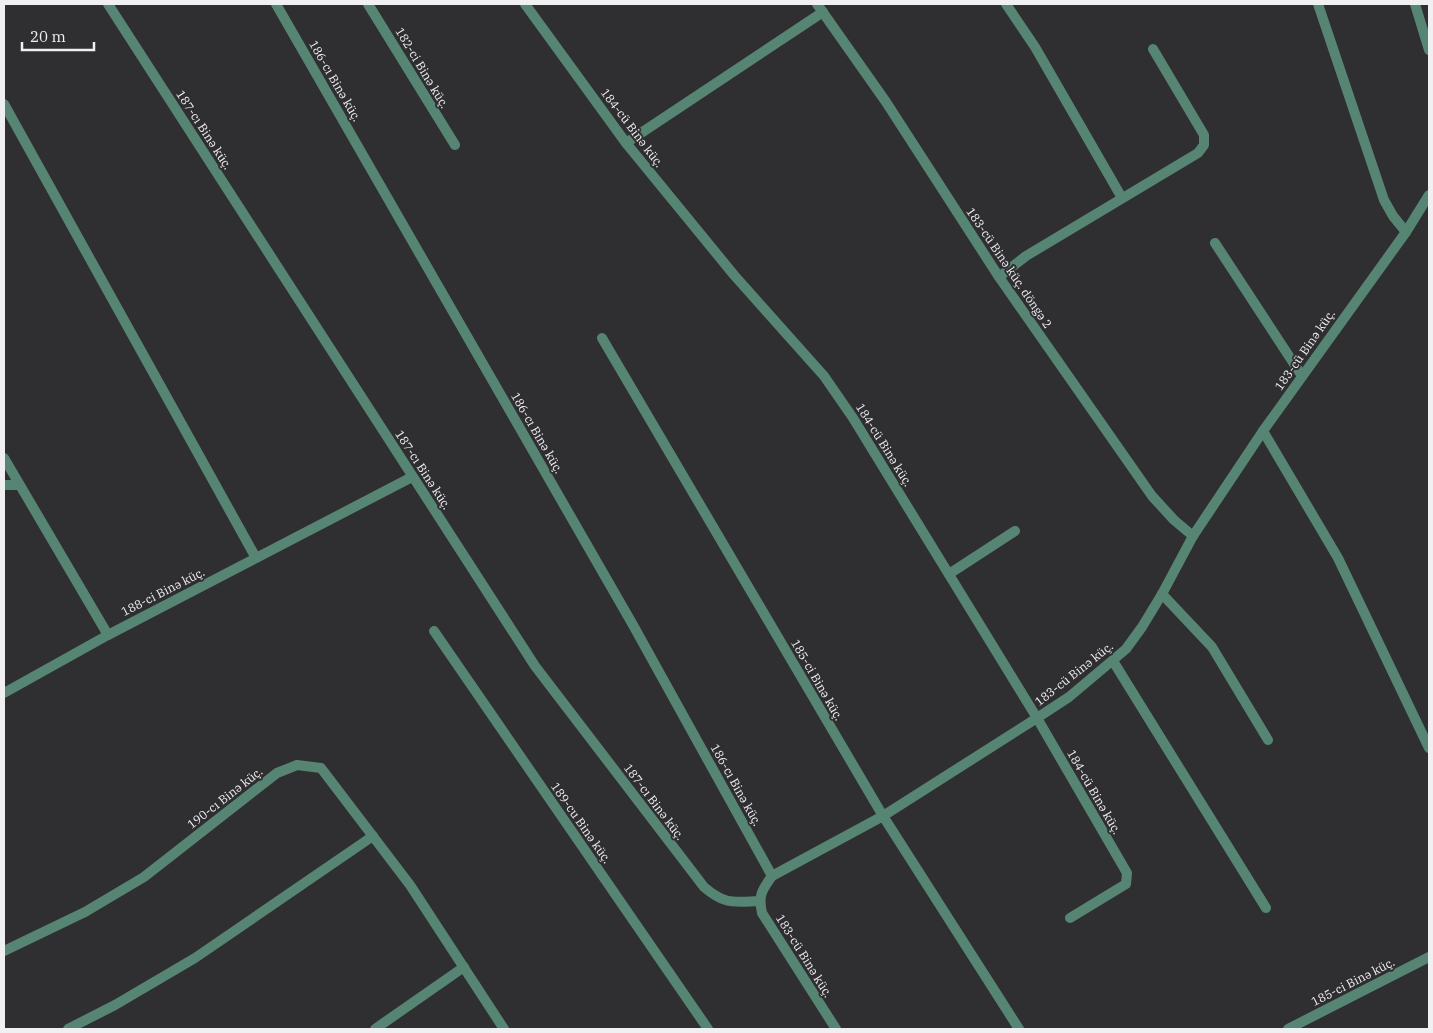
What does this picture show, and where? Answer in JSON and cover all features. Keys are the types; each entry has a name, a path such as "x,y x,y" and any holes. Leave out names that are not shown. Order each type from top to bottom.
{"street":[{"name":"187-cı Binə küç.","path":"108,4 535,666 704,887 718,899 736,902 759,901"},
{"name":"186-cı Binə küç.","path":"276,4 628,617 772,876"},
{"name":"182-ci Binə küç.","path":"368,4 455,145"},
{"name":"184-cü Binə küç.","path":"526,4 626,143 734,275 824,376 853,418 1037,718 1127,873 1126,884 1070,918"},
{"path":"1006,4 1035,48 1122,198"},
{"path":"1318,4 1384,200 1393,216 1406,232"},
{"path":"1415,4 1429,50"},
{"path":"626,143 820,8"},
{"name":"183-cü Binə küç. döngə 2","path":"820,8 886,102 999,277 1152,496 1174,520 1193,536"},
{"path":"999,277 1026,256 1198,153 1204,145 1204,135 1153,49"},
{"path":"4,104 256,558"},
{"name":"183-cü Binə küç.","path":"772,876 882,816 1037,718 1069,697 1126,648 1142,627 1162,594 1193,536 1263,431 1406,232 1429,195"},
{"path":"1215,243 1302,376"},
{"name":"185-ci Binə küç.","path":"602,338 882,816 1019,1029"},
{"path":"1263,431 1338,558 1429,748"},
{"path":"4,458 108,635"},
{"name":"188-ci Binə küç.","path":"4,693 108,635 412,477"},
{"path":"4,485 19,485"},
{"path":"948,574 1015,531"},
{"path":"1162,594 1212,647 1268,740"},
{"name":"189-cu Binə küç.","path":"434,631 708,1029"},
{"path":"1113,661 1266,908"},
{"name":"190-cı Binə küç.","path":"4,951 85,912 144,877 277,773 297,765 321,768 410,885 504,1029"},
{"path":"68,1029 116,1005 195,958 373,836"},
{"path":"759,901 762,889 772,876"},
{"name":"183-cü Binə küç.","path":"759,901 762,913 769,926 836,1029"},
{"name":"185-ci Binə küç.","path":"1288,1029 1429,957"},
{"path":"375,1029 464,967"}]}
